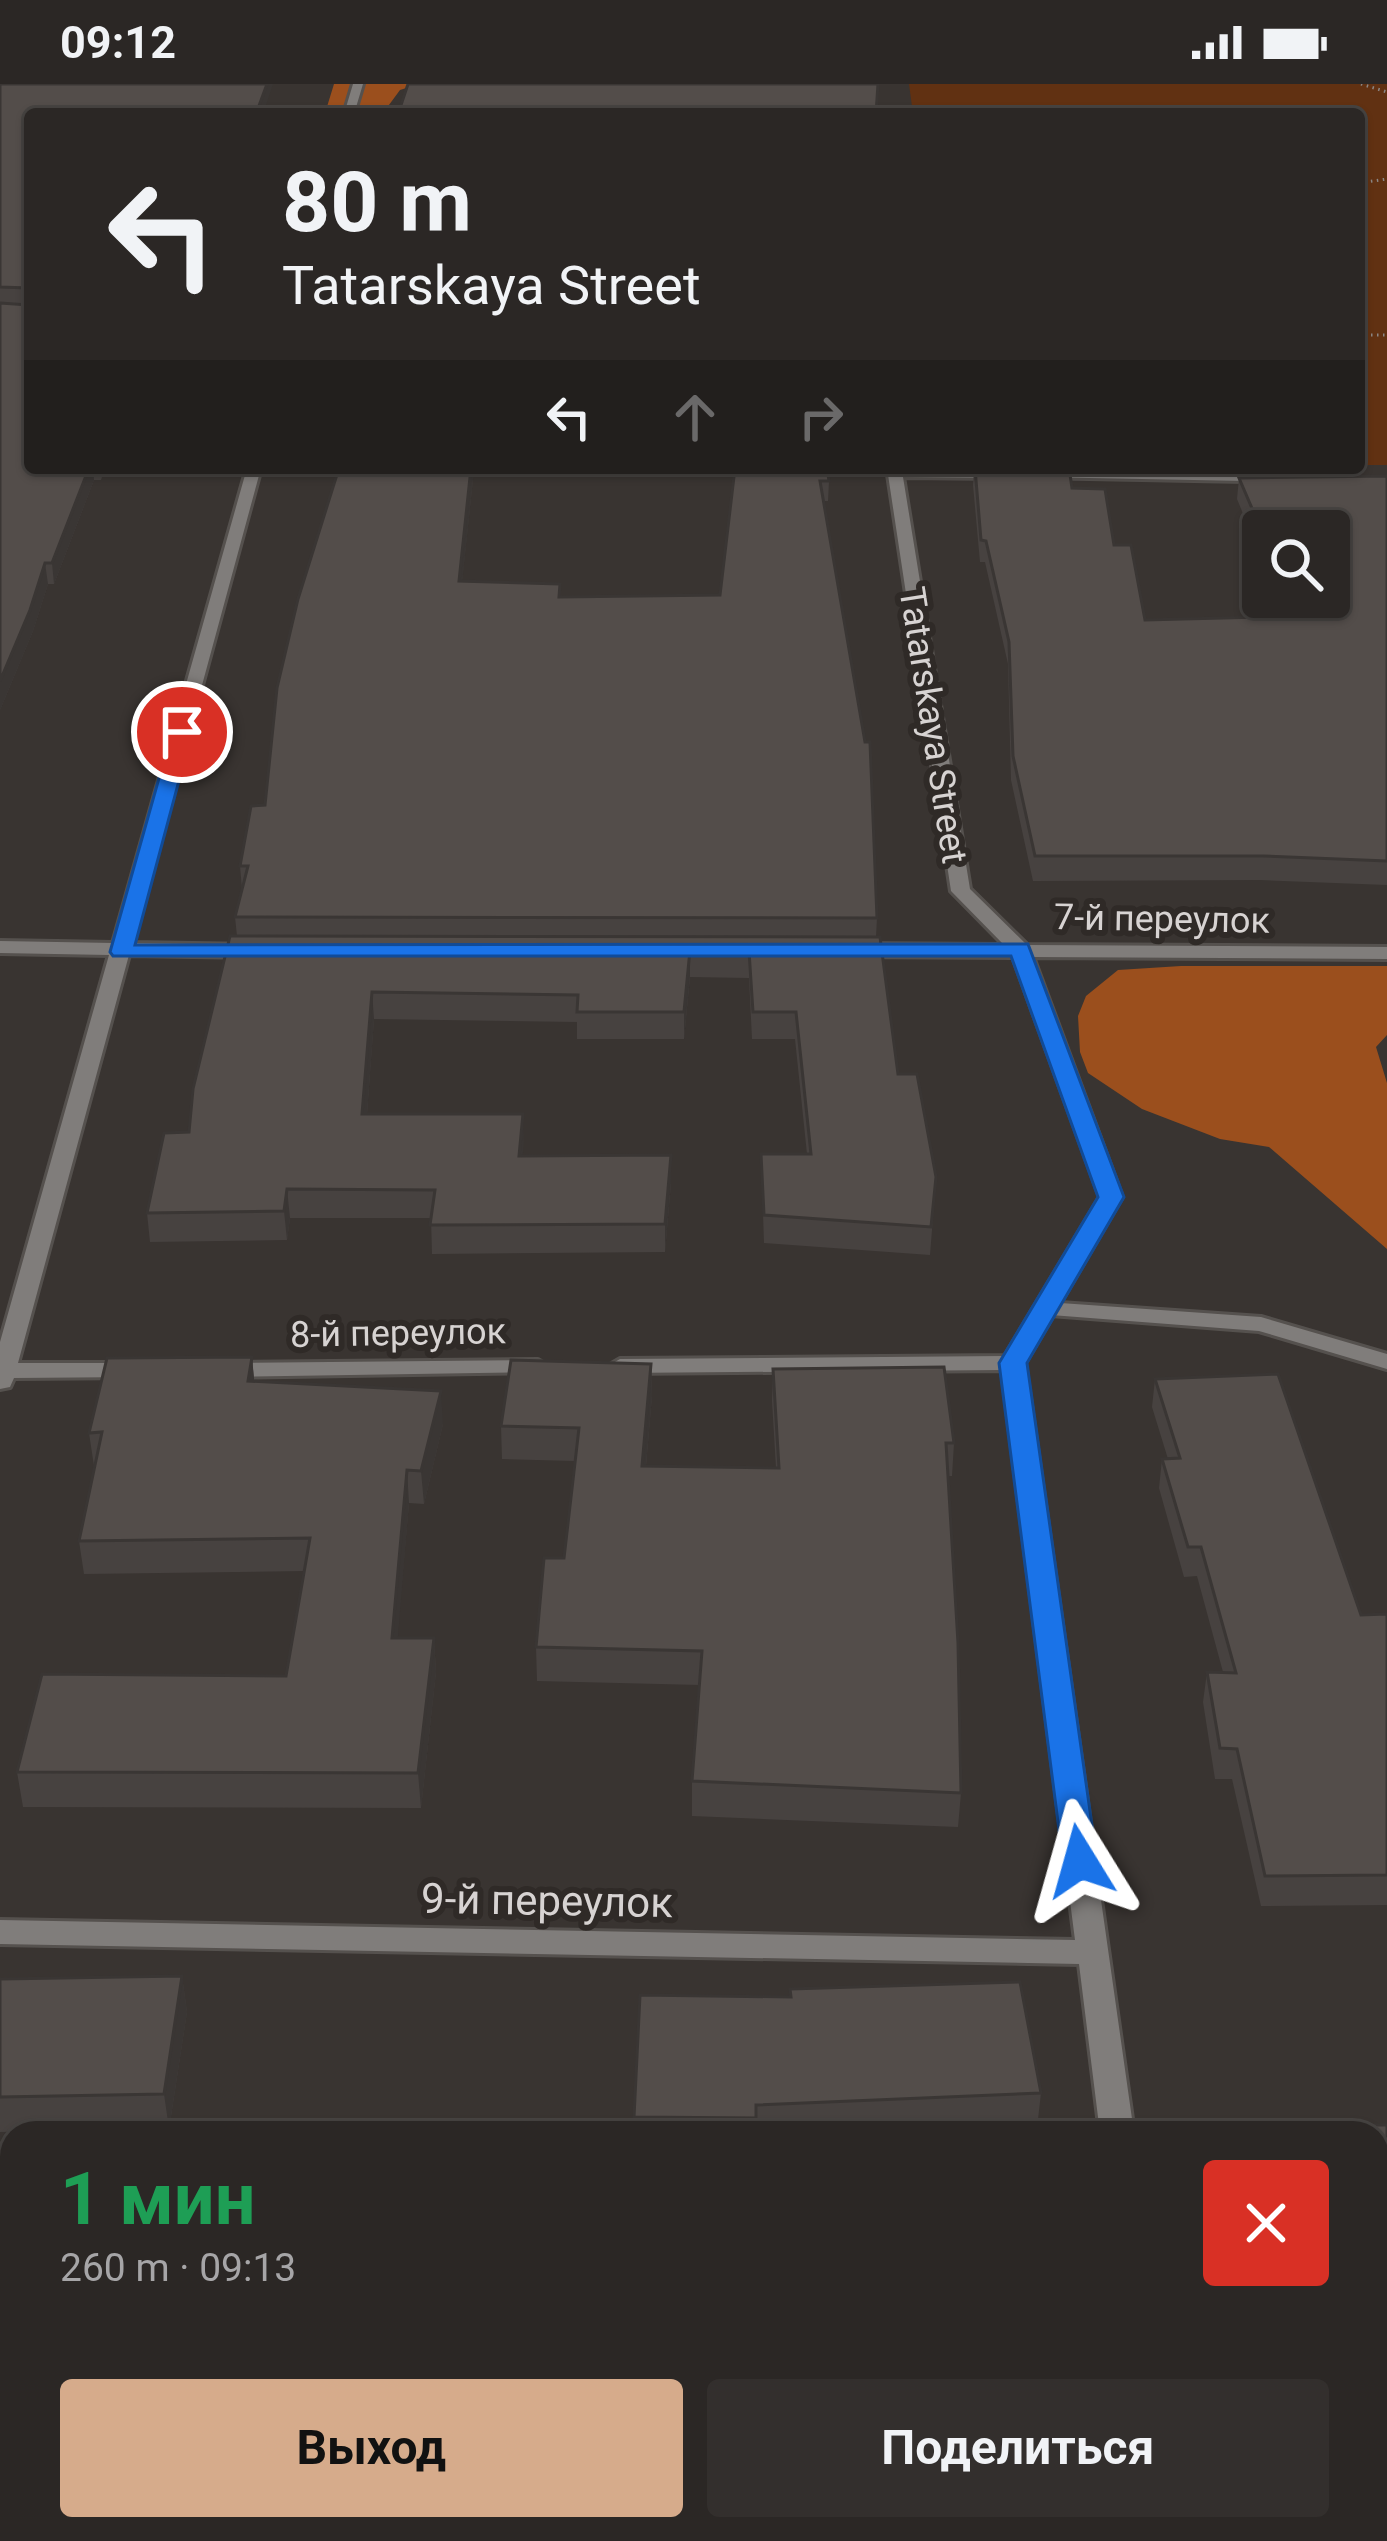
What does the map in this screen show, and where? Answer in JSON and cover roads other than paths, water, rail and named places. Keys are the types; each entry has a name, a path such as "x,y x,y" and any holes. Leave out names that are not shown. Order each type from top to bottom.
{"street":[{"path":"150,1370 2,1376 252,474"},
{"name":"Tatarskaya Street","path":"895,474 961,892 1020,949 1111,1197 1013,1363"},
{"path":"1106,474 1317,478"},
{"path":"0,947 287,951"},
{"name":"7-й переулок","path":"831,950 1387,953"},
{"path":"1046,1309 1261,1324 1387,1362"},
{"path":"606,1366 1013,1363 1115,2121"},
{"name":"8-й переулок","path":"198,1370 558,1367"},
{"name":"9-й переулок","path":"0,1932 1092,1952"}]}
